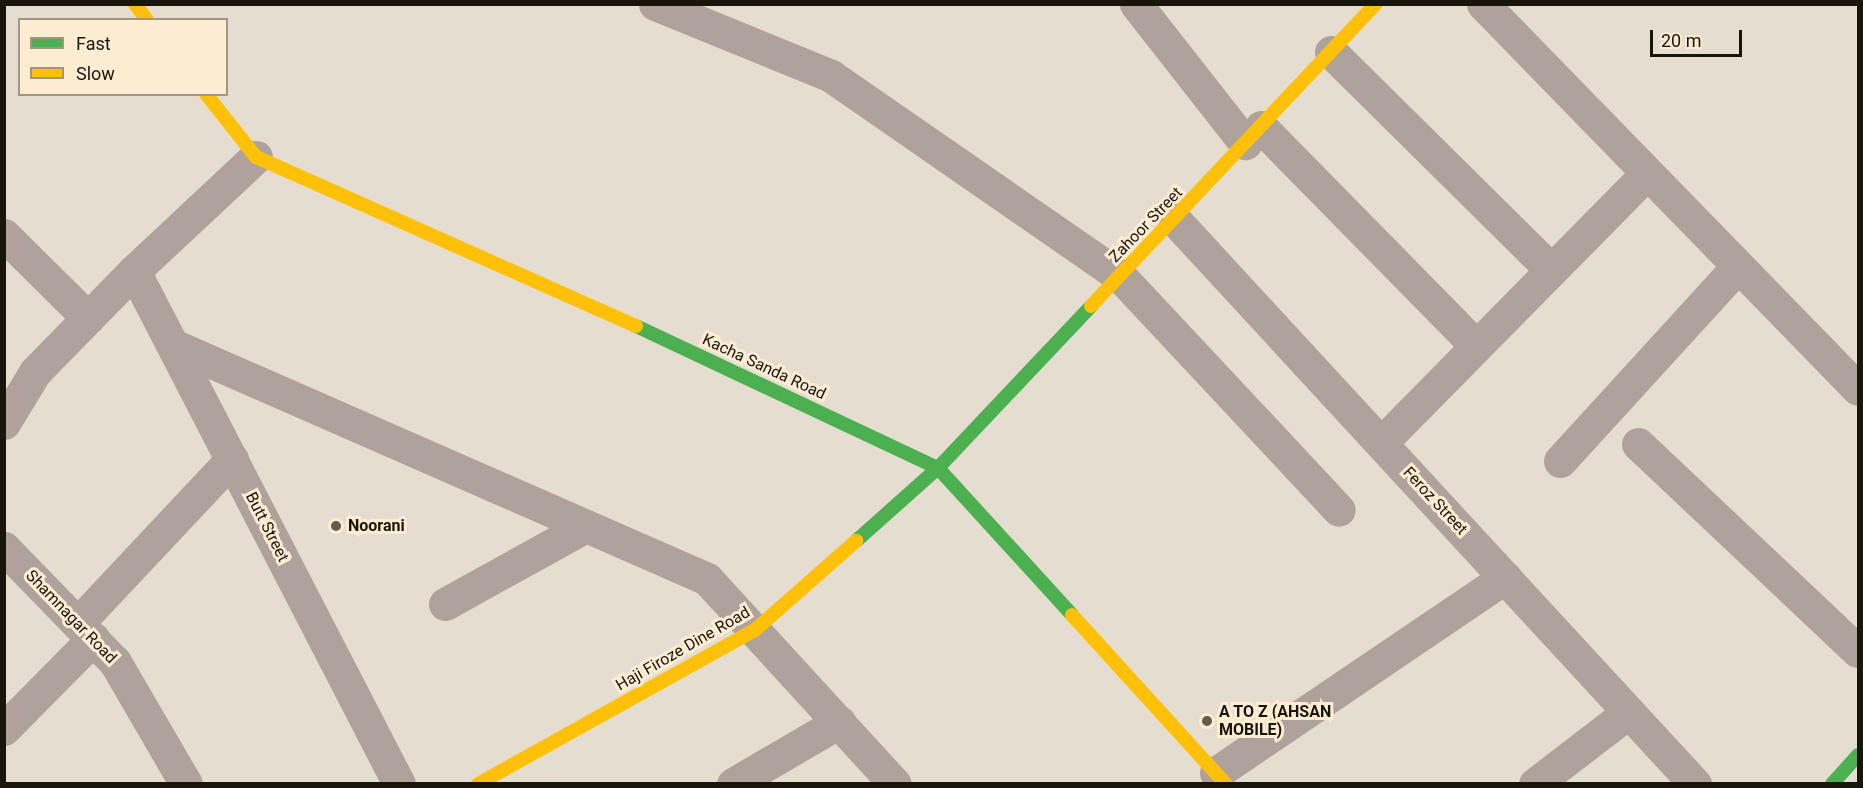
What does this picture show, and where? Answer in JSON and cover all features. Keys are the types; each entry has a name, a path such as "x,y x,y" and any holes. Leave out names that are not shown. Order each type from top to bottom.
{"main road":[{"path":"135,4 146,18"},
{"name":"Zahoor Street","path":"938,468 1376,4"},
{"name":"Kacha Sanda Road","path":"208,96 256,157 679,345 938,468 1221,778"},
{"name":"Haji Firoze Dine Road","path":"478,783 756,630 938,468"},
{"path":"1832,783 1858,755"}],"street":[{"path":"656,4 831,76 1120,276 1339,510"},
{"path":"1136,4 1253,135 1476,346"},
{"path":"1483,4 1858,389"},
{"path":"1331,52 1551,270"},
{"path":"4,423 34,372 134,271 256,157"},
{"path":"1381,443 1647,173"},
{"name":"Feroz Street","path":"1174,219 1695,783"},
{"path":"4,235 88,318"},
{"path":"1560,461 1738,266"},
{"name":"Butt Street","path":"134,271 232,459 392,781"},
{"path":"173,345 707,579 895,783"},
{"path":"1638,444 1858,651"},
{"path":"4,729 232,459"},
{"path":"445,604 586,526"},
{"name":"Shamnagar Road","path":"4,548 116,662 186,783"},
{"path":"1221,778 1505,577"},
{"path":"1535,783 1629,712"},
{"path":"733,783 839,722"}],"traffic: fast":[{"path":"856,541 938,468 1091,306"},
{"path":"636,326 938,468 1072,615"},
{"path":"1832,784 1858,755"}],"traffic: slow":[{"path":"135,4 146,18"},
{"path":"1091,306 1376,4"},
{"path":"208,96 256,157 636,326"},
{"path":"478,784 755,630 856,541"},
{"path":"1072,615 1226,784"}],"place":[{"name":"Noorani","path":"336,526"},
{"name":"A TO Z (AHSAN MOBILE)","path":"1207,721"}]}
